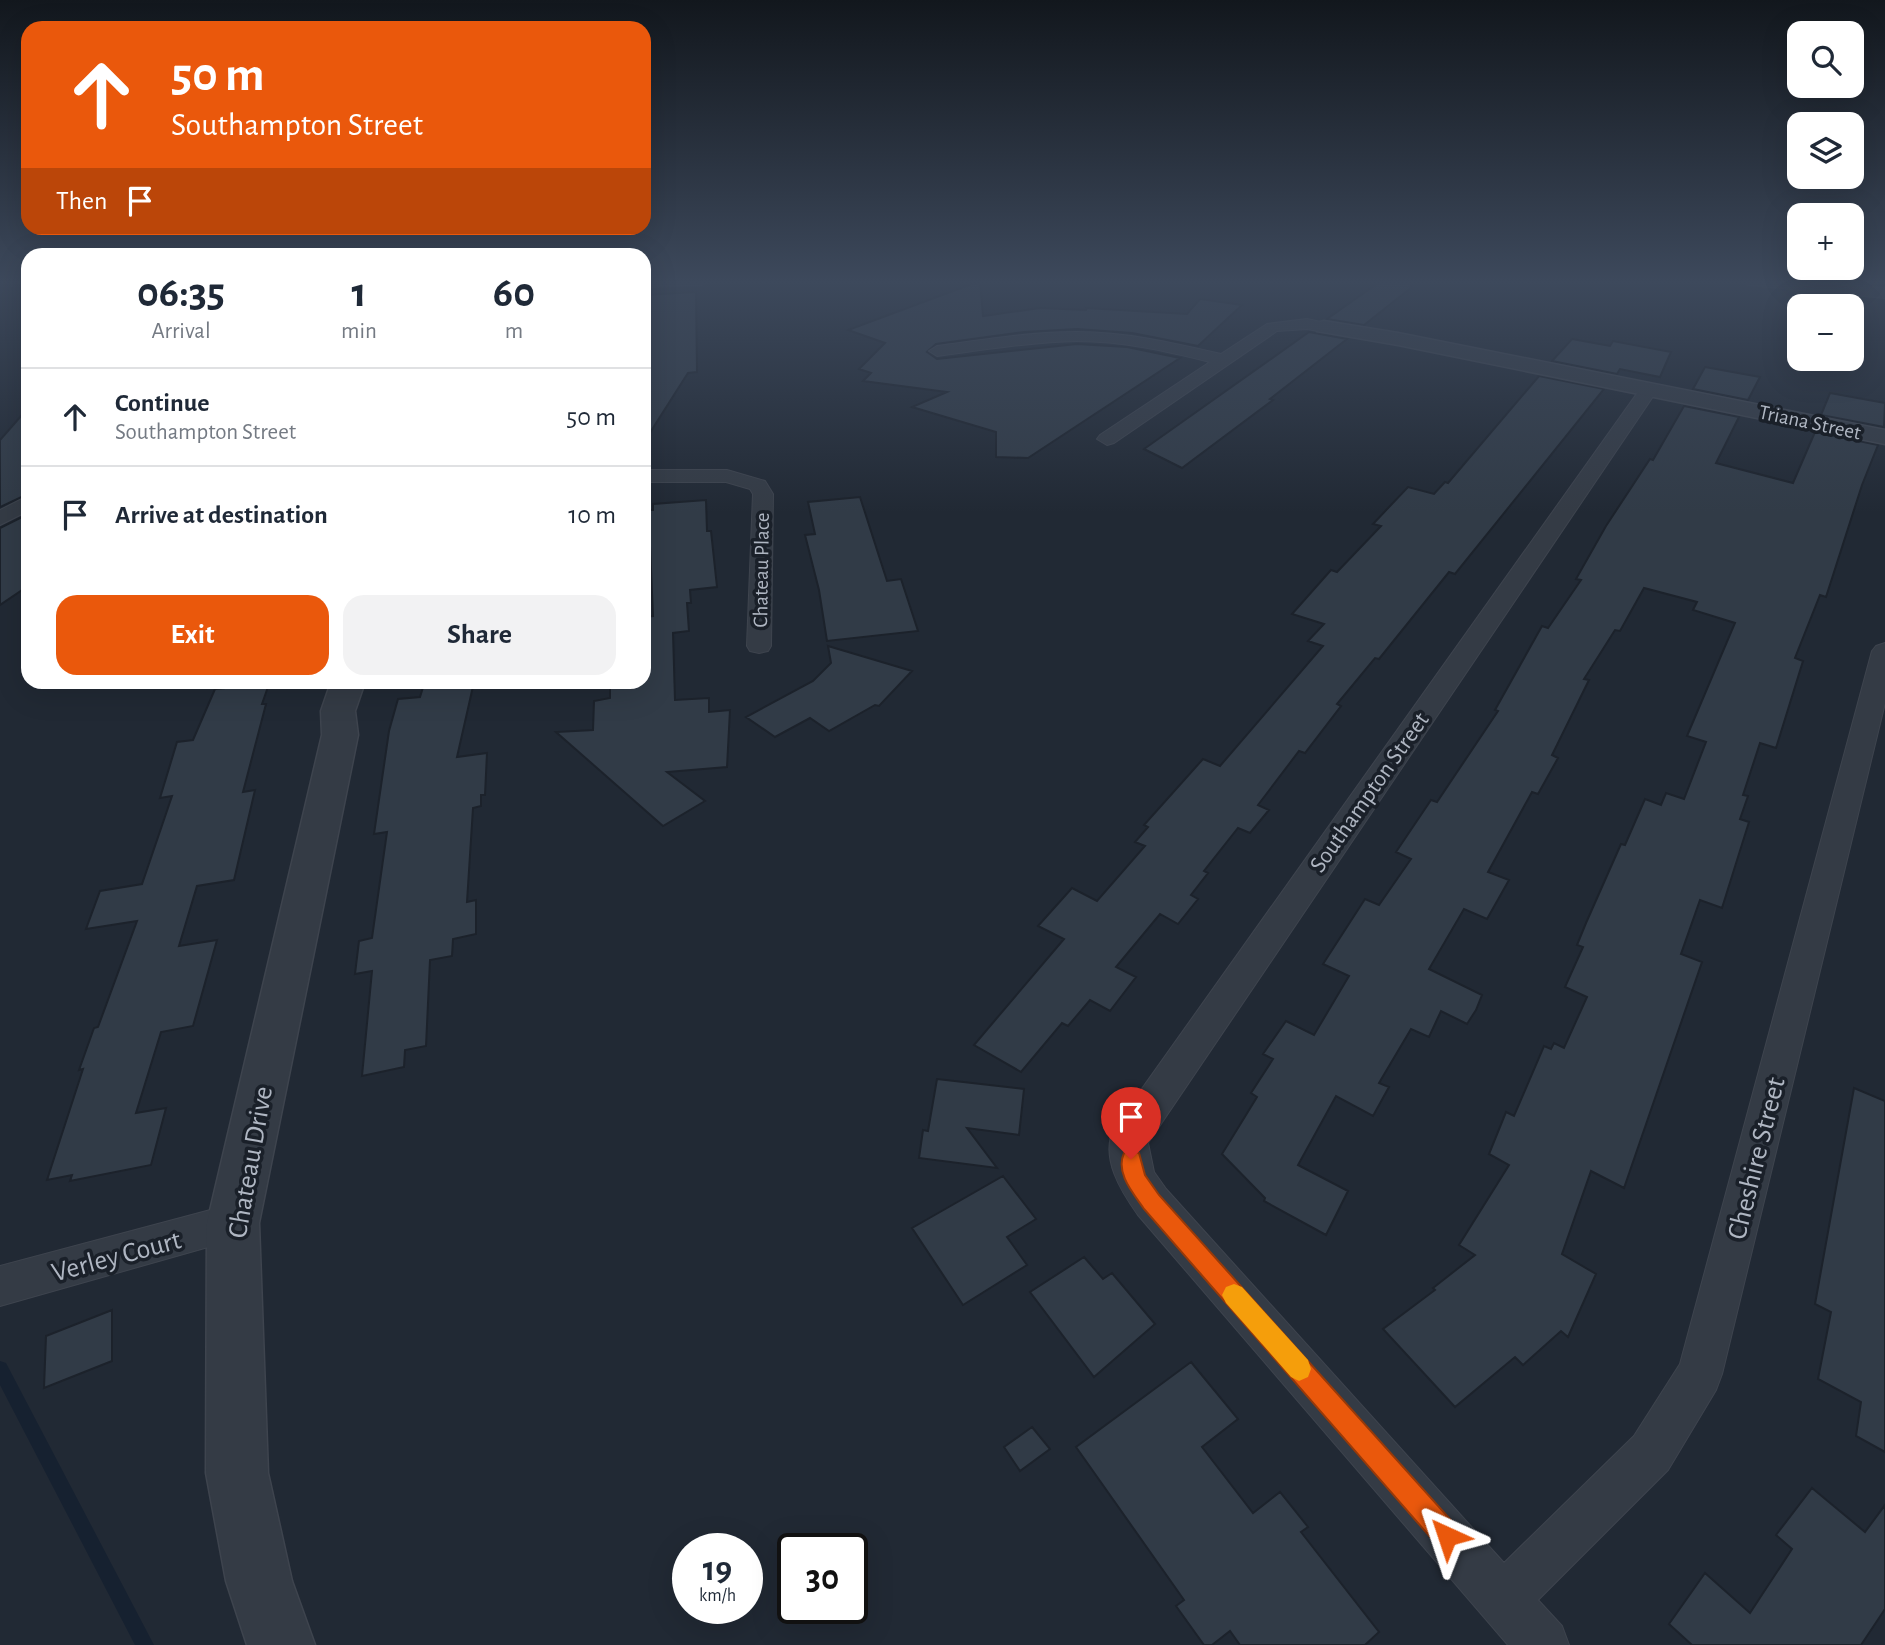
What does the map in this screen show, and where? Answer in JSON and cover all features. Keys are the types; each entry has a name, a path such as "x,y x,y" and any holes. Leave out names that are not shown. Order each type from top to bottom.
{"street":[{"path":"1214,358 1224,360"},
{"path":"1107,439 1227,358"},
{"name":"Triana Street","path":"1492,358 1885,437"},
{"name":"Southampton Street","path":"1543,1645 1152,1202 1135,1178 1128,1140 1649,389"},
{"name":"Chateau Place","path":"651,476 727,476 758,485 763,494 759,646"},
{"path":"0,519 21,506"},
{"name":"Cheshire Street","path":"1503,1599 1651,1453 1700,1374 1885,651"},
{"name":"Chateau Drive","path":"281,1645 259,1581 237,1473 233,1223 340,735 338,711 346,689"},
{"name":"Verley Court","path":"0,1286 233,1223"}],"building":[{"path":"651,358 697,358 697,372 688,373 651,431"},
{"path":"870,358 1180,358 1028,458 996,457 996,432 912,407 947,392 863,381 871,373 859,369"},
{"path":"1273,358 1323,358 1270,399 1273,400 1182,468 1144,449"},
{"path":"1555,358 1668,358 1660,377 1620,369 1617,374 1552,361"},
{"path":"1705,367 1760,377 1748,400 1693,389"},
{"path":"1539,376 1604,389 1455,574 1449,572 1379,659 1375,658 1337,704 1341,706 1305,753 1299,751 1258,805 1269,810 1250,833 1238,828 1204,871 1208,873 1191,895 1198,899 1178,924 1160,914 1116,967 1136,977 1110,1011 1090,1000 1068,1026 1062,1023 1021,1072 974,1045 1064,939 1038,926 1072,888 1097,901 1145,846 1135,842 1148,827 1144,825 1203,759 1220,766 1323,646 1308,641 1324,624 1292,614 1331,570 1337,572 1381,526 1373,524 1408,487 1434,494 1445,482 1448,483"},
{"path":"1830,393 1885,403 1884,427 1821,415"},
{"path":"1684,406 1739,417 1716,463 1793,483 1815,432 1878,445 1862,485 1826,597 1820,595 1795,658 1803,661 1776,748 1760,743 1743,795 1748,796 1740,819 1749,822 1722,908 1700,900 1681,954 1702,962 1624,1188 1591,1171 1562,1254 1596,1274 1568,1337 1561,1331 1523,1365 1515,1357 1455,1407 1383,1329 1435,1290 1433,1288 1475,1255 1459,1245 1509,1165 1489,1154 1506,1112 1514,1116 1544,1046 1551,1049 1554,1043 1564,1048 1587,997 1565,987 1583,947 1577,945 1621,844 1625,845 1645,799 1661,805 1666,793 1684,799 1706,742 1687,736 1735,623 1693,610 1697,602 1644,588 1620,631 1615,630 1584,679 1589,680 1552,755 1558,758 1538,794 1532,792 1488,872 1509,880 1487,919 1464,909 1429,969 1482,995 1476,1010 1467,1024 1441,1011 1429,1037 1411,1029 1379,1083 1389,1087 1373,1116 1336,1096 1298,1165 1348,1191 1326,1235 1264,1201 1265,1198 1222,1154 1257,1097 1251,1093 1273,1059 1263,1054 1286,1021 1314,1035 1349,976 1323,964 1365,899 1379,905 1411,859 1396,852 1431,800 1437,802 1498,711 1495,710 1542,626 1548,628 1581,580 1576,579 1606,526 1650,459 1653,460"},
{"path":"21,416 21,497 0,507 0,440"},
{"path":"860,497 887,581 901,579 918,631 827,641 819,590 805,535 815,534 808,502"},
{"path":"706,500 707,531 711,531 717,587 690,590 691,603 687,603 689,631 673,633 675,700 709,698 709,712 730,710 727,767 667,772 705,801 663,826 556,732 593,730 594,701 610,698 610,689 651,689 653,504"},
{"path":"21,518 21,591 0,605 0,528"},
{"path":"828,646 912,671 879,706 875,705 829,731 810,718 775,737 746,717 813,681 831,663"},
{"path":"215,689 267,689 262,704 266,704 243,792 255,790 234,880 197,886 179,946 217,940 193,1026 161,1032 136,1113 166,1108 151,1165 70,1181 72,1175 47,1180 83,1069 79,1070 94,1028 98,1027 137,921 86,929 100,891 142,884 172,796 160,798 177,742 193,740"},
{"path":"422,689 472,689 457,757 487,753 485,795 481,795 481,806 473,808 467,902 476,900 476,934 453,939 452,956 430,960 426,1046 405,1050 404,1067 362,1076 372,971 355,974 359,941 372,938 387,832 374,834 389,731 398,699 420,697"},
{"path":"937,1079 1024,1089 1019,1135 967,1128 997,1168 919,1158 923,1130 928,1131"},
{"path":"1854,1088 1885,1101 1885,1452 1856,1436 1861,1402 1818,1379 1831,1312 1815,1304"},
{"path":"1003,1176 1036,1219 1007,1237 1027,1265 963,1305 912,1228"},
{"path":"1084,1257 1103,1279 1112,1273 1155,1324 1094,1377 1030,1292"},
{"path":"112,1310 112,1361 44,1388 46,1336"},
{"path":"1191,1362 1238,1419 1202,1447 1253,1513 1280,1492 1308,1527 1301,1532 1379,1632 1365,1645 1240,1645 1230,1631 1212,1645 1204,1645 1176,1606 1184,1600 1076,1447"},
{"path":"1032,1427 1050,1449 1020,1471 1004,1447"},
{"path":"1812,1488 1865,1532 1885,1505 1885,1609 1861,1645 1692,1645 1669,1624 1705,1573 1750,1613 1792,1549 1776,1535"}],"waterway":[{"path":"0,1369 145,1645"}],"slow traffic":[{"path":"1234,1295 1299,1369"}],"route":[{"path":"1131,1159 1135,1178 1152,1202 1447,1536"}]}
